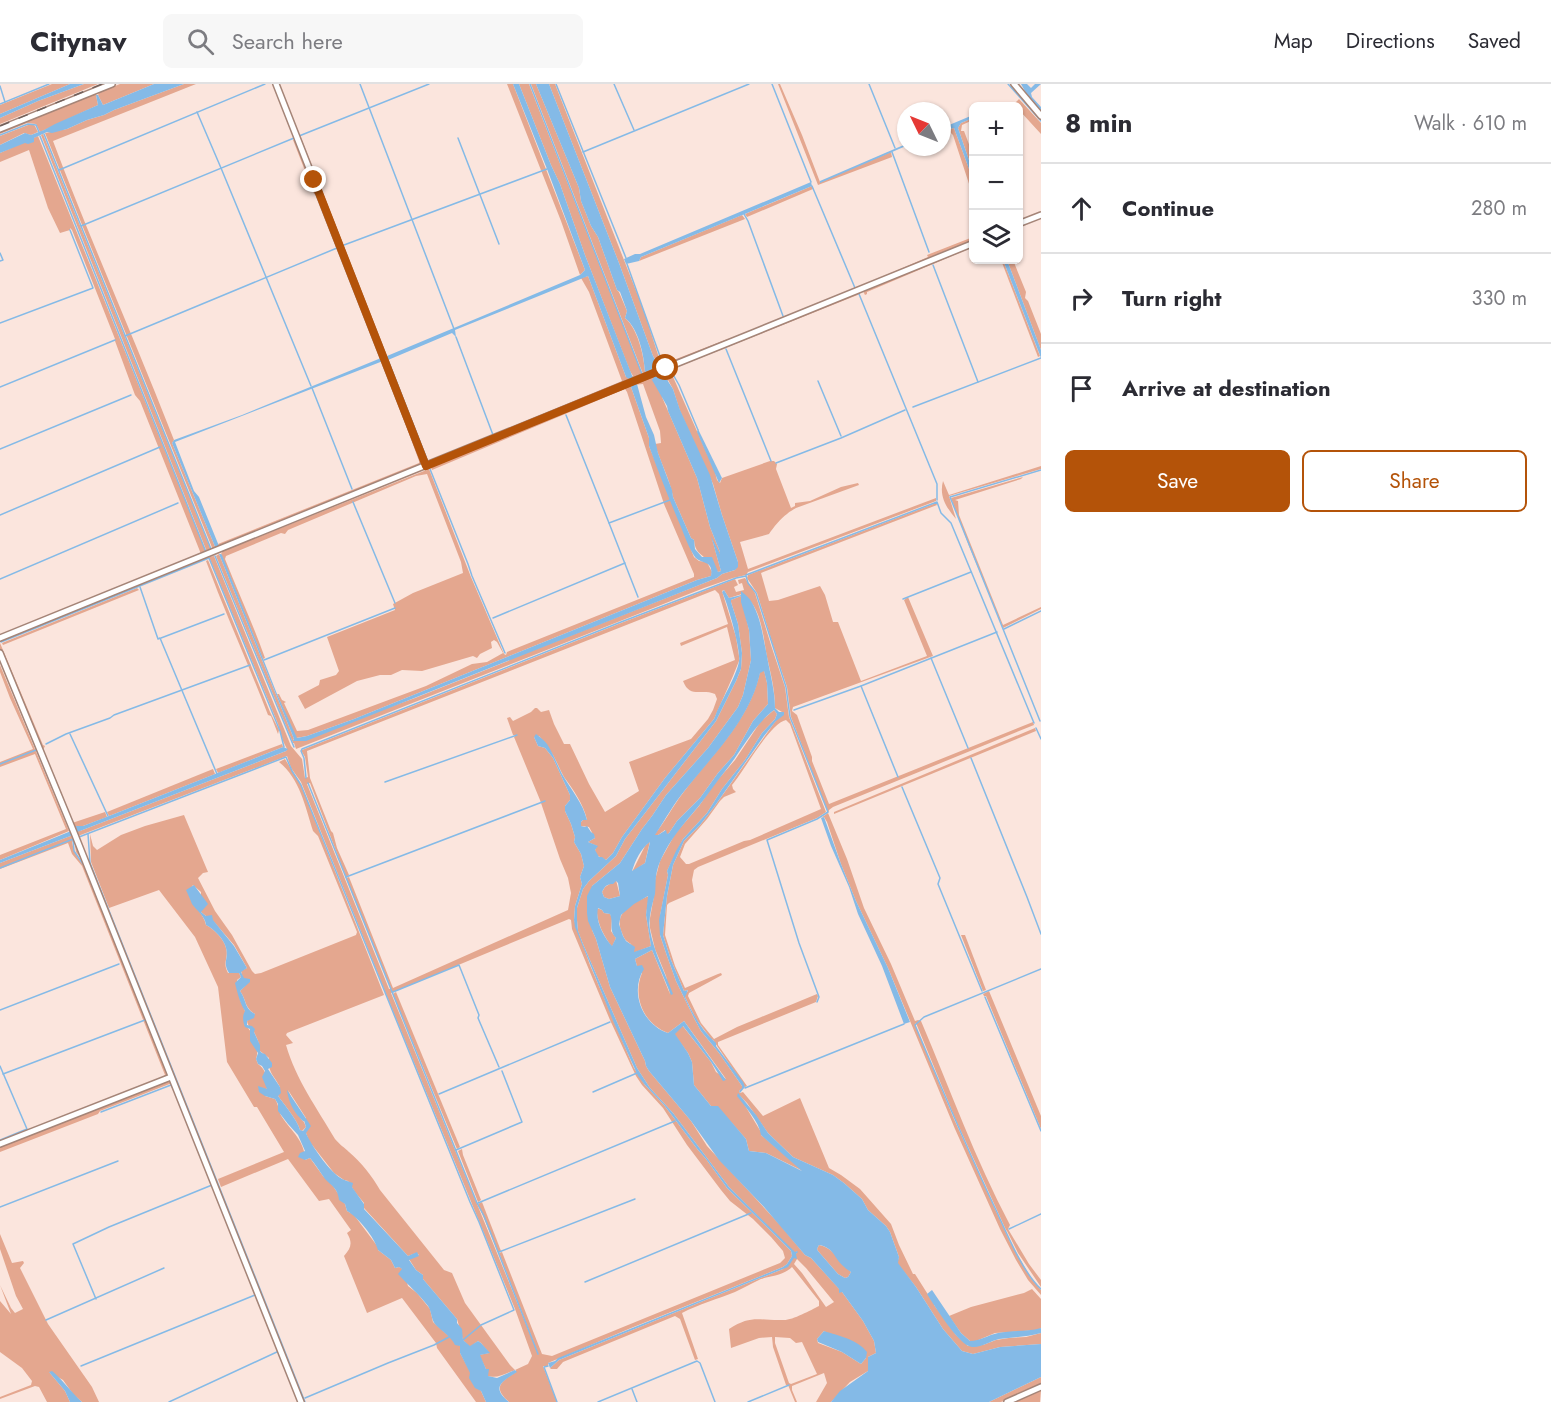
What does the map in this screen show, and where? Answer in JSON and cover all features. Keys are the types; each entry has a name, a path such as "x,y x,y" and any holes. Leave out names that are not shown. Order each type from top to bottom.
{"street":[{"path":"0,129 112,84"},
{"path":"276,84 426,466"},
{"path":"1014,84 1041,116"},
{"path":"1023,222 1041,215"},
{"path":"0,638 969,245"},
{"path":"0,653 301,1402"},
{"path":"0,1144 171,1077"},
{"path":"1007,1402 1041,1387"}],"shaded area":[{"path":"52,84 70,84 0,114 0,105"},
{"path":"84,84 98,84 0,124 0,118"},
{"path":"120,84 154,84 103,105 98,95 100,92"},
{"path":"184,84 196,84 53,141 174,440 172,443 216,549 213,550 45,133 67,129"},
{"path":"507,84 513,84 585,270 580,275 561,221"},
{"path":"519,84 529,84 642,374 531,84 536,84 579,188 581,201 627,311 625,318 640,343 645,372 659,366 653,356 549,84 555,84 644,311 661,364 748,333 429,463 429,461 622,381 589,292 581,278 588,276 626,377 633,376 585,255 560,184"},
{"path":"778,84 780,84 802,135 820,182 891,152 892,157 818,185"},
{"path":"94,94 98,105 40,132 36,124 27,123 0,134 0,131"},
{"path":"1023,103 1041,123 1041,134 1023,114"},
{"path":"969,120 962,125 961,131 964,131 969,144 969,160 958,128 961,123"},
{"path":"32,124 38,132 31,135 24,133 0,145 0,136"},
{"path":"954,128 969,169 969,184 951,133 951,129"},
{"path":"43,134 211,550 207,552 41,135"},
{"path":"38,136 206,552 201,554 140,401 135,395 72,230 70,228 60,233 48,208 29,150 0,162 0,153"},
{"path":"299,138 301,138 343,244 341,245"},
{"path":"296,139 339,246 336,247 314,194 293,140"},
{"path":"812,186 813,189 747,217 745,214"},
{"path":"742,215 745,219 639,261 641,257"},
{"path":"969,239 969,243 861,288 861,286 928,257 927,255"},
{"path":"969,246 969,249 867,292 865,295 863,291"},
{"path":"340,248 423,464 219,548 218,544 419,463 338,249"},
{"path":"1003,264 1005,264 1040,356 1038,357"},
{"path":"1009,264 1015,264 1026,292 1025,298 1041,334 1041,350"},
{"path":"860,292 860,294 670,370 720,483 722,478 774,461 777,464 776,469 791,508 795,506 795,503 810,501 841,487 858,483 859,485 796,508 782,518 769,534 740,542 748,569 936,498 936,501 748,572 746,575 704,588 296,749 216,556 219,554 295,741 415,698 717,578 735,570 738,562 713,484 668,380 662,397 697,478 710,527 720,552 720,555 712,539 721,571 718,572 695,547 694,540 691,538 673,497 657,451 655,444 661,443 660,431 643,384 633,385 631,387 649,438 649,446 694,557 699,561 707,562 712,572 711,576 354,719 296,738 277,694 286,702 284,703 297,731 308,730 426,686 472,664 487,662 503,653 494,640 491,642 492,648 477,658 473,656 422,671 402,670 391,675 380,675 357,681 305,709 298,696 319,685 320,680 336,675 339,671 327,637 395,610 393,604 413,593 463,573 461,562 427,474 416,476 288,530 285,534 281,533 226,556 225,559 265,658 263,659 221,554 223,551 429,469 471,577 506,655 507,652 694,577 664,504 627,392 625,389 432,470 431,467"},
{"path":"1041,466 1041,469 949,496 956,519 944,501 943,481 949,495"},
{"path":"1023,477 955,500 958,501 959,515 1003,625 1041,607 1003,628 951,498"},
{"path":"936,503 937,505 761,573 769,601 820,586 833,622 838,622 861,681 927,656 904,600 908,597 933,656 793,707 792,711 797,715 829,804 1033,722 1034,725 833,807 828,813 791,717 787,687 757,593 747,578 748,575"},
{"path":"214,556 291,746 302,759 305,778 308,777 302,750 735,579 738,585 734,587 736,592 744,590 742,583 739,584 738,580 745,578 755,593 785,687 789,717 826,812 817,818 694,870 692,880 694,892 667,905 665,935 685,988 718,974 722,975 689,993 688,996 701,1023 714,1039 817,994 816,1002 718,1042 747,1086 745,1087 696,1019 685,997 688,990 684,991 663,935 667,896 673,865 684,841 714,807 782,712 775,708 774,689 763,631 754,606 742,594 729,598 724,590 722,591 736,637 739,656 733,676 714,719 665,778 606,860 596,855 597,846 588,842 595,838 589,827 581,826 583,820 587,820 583,809 553,755 539,736 534,737 538,746 545,748 553,758 570,795 565,811 584,866 580,877 582,884 575,906 574,920 590,965 634,1068 727,1188 791,1251 792,1256 783,1267 631,1328 548,1363 548,1366 543,1366 557,1402 509,1402 504,1397 500,1385 516,1370 498,1376 487,1376 479,1355 489,1353 478,1341 470,1347 463,1340 457,1319 409,1259 419,1255 416,1253 408,1256 364,1208 364,1203 348,1181 334,1173 309,1141 306,1127 300,1130 294,1117 278,1096 280,1087 270,1070 269,1058 260,1051 254,1032 247,1023 255,1014 247,1006 240,991 245,986 241,971 247,968 234,945 209,916 201,912 201,892 193,885 188,893 206,925 218,935 225,945 228,973 239,973 241,977 237,980 240,1000 245,1011 244,1024 255,1040 256,1059 266,1074 265,1096 275,1099 282,1117 303,1147 305,1160 310,1158 333,1186 347,1211 354,1215 378,1250 391,1260 395,1268 403,1269 408,1286 430,1309 433,1322 460,1346 460,1353 486,1402 476,1402 402,1298 367,1313 344,1256 350,1245 347,1233 351,1230 329,1199 319,1201 288,1159 221,1187 218,1179 284,1152 227,1062 218,987 195,937 159,890 109,908 91,862 90,834 93,846 97,850 121,835 184,815 208,872 198,878 215,911 232,935 252,971 255,974 261,973 356,935 357,932 318,836 313,831 297,785 279,762 285,759 301,785 384,995 287,1033 286,1035 293,1043 286,1045 290,1058 307,1093 335,1139 358,1160 444,1270 452,1273 465,1303 510,1365 515,1370 528,1364 532,1356 515,1309 301,782 291,768 287,756 78,836 72,823 105,812 107,817 83,826 80,831 286,751 278,724 209,557","holes":["715,590 719,594 728,624 680,643 681,646 727,627 735,660 683,681 689,690 715,694 717,699 713,710 691,739 629,762 639,791 605,812 570,744 564,744 549,710 541,712 535,708 513,721 510,717 507,718 513,735 516,735 514,737 568,878 571,893 568,910 393,988 349,877 346,878 390,986 391,989 389,989 307,784 310,783 346,877 349,875 310,778 307,751","786,720 790,724 821,809 750,840 686,864 680,857 685,844 720,801 736,792 732,785 765,738 779,723","571,920 572,929 636,1076 663,1108 687,1145 730,1201 771,1237 783,1251 785,1258 780,1263 552,1356 542,1354 502,1252 499,1253 539,1356 391,993","288,1090 306,1118 306,1127 301,1119"]},
{"path":"208,560 279,730 278,734 221,600 206,561"},
{"path":"137,588 139,590 3,645 2,643"},
{"path":"741,596 749,630 751,660 738,707 708,748 666,795 620,863 592,886 592,930 610,987 649,1071 691,1121 707,1146 805,1255 811,1258 842,1292 874,1341 876,1353 868,1357 868,1371 850,1382 831,1402 816,1402 827,1383 824,1373 792,1386 797,1402 795,1402 786,1385 773,1347 772,1337 759,1338 731,1348 729,1329 737,1324 756,1319 788,1320 819,1306 819,1301 792,1267 781,1274 761,1279 682,1313 698,1359 695,1360 680,1319 675,1316 563,1362 557,1369 550,1368 559,1360 783,1269 797,1251 795,1253 729,1187 673,1113 650,1088 637,1068 578,931 577,908 583,889 616,856 625,839 716,721 736,681 741,669 742,653 738,624 731,600","holes":["797,1259 806,1268 834,1302 826,1307 794,1264","824,1331 866,1358 861,1364 842,1352 818,1343 817,1339","775,1337 790,1338 796,1343 802,1342 817,1374 789,1383"]},
{"path":"0,643 45,746 43,750 0,649"},
{"path":"0,665 69,831 0,860 0,855 66,829 35,754 0,767 0,762 33,749 10,698 0,672"},
{"path":"764,670 768,704 753,721 734,755 667,835 665,830 654,835 738,722 755,690 760,672"},
{"path":"774,710 777,714 775,719 762,733 707,813 683,839 667,871 660,916 660,935 676,981 701,1031 742,1086 740,1093 743,1092 763,1116 800,1098 829,1168 860,1189 891,1224 913,1274 934,1304 939,1301 934,1305 956,1335 968,1346 1041,1333 1041,1344 1000,1347 973,1354 962,1351 943,1329 916,1287 897,1263 899,1257 890,1232 868,1210 862,1199 833,1175 793,1157 768,1133 738,1094 761,1135 805,1172 766,1153 749,1151 746,1139 731,1122 711,1106 694,1085 692,1062 674,1034 682,1025 711,1062 716,1072 726,1079 684,1021 668,1033 652,1023 642,1009 638,991 642,973 635,959 652,950 670,994 650,928 655,880 660,861 675,834 735,760 761,721"},
{"path":"1035,728 1036,731 834,814 834,812"},
{"path":"282,744 283,747 218,773 216,769"},
{"path":"213,769 215,774 109,816 107,812"},
{"path":"828,813 864,908 915,1021 921,1021 974,1149 1010,1225 1008,1229 1041,1280 1041,1287 1018,1253 1006,1230 955,1118 916,1023 954,1119 1010,1242 1031,1278 1041,1290 1041,1295 1028,1280 1016,1260 955,1129 888,968 856,901 827,822 824,817 821,818"},
{"path":"73,835 84,863 76,852 74,840 72,842 75,852 84,865 172,1083 0,1152 0,1141 165,1075 82,866 72,854 68,843 0,869 0,863"},
{"path":"650,841 645,863 632,872 645,846"},
{"path":"616,880 620,896 609,899 604,897 602,892 605,887"},
{"path":"649,896 646,915 651,946 633,953 631,944 625,940 623,935 620,919 631,905"},
{"path":"597,908 610,914 612,918 611,931 616,938 612,947 601,929"},
{"path":"961,935 965,935 986,990 983,991"},
{"path":"989,991 1041,1116 1041,1129 986,996 983,994"},
{"path":"396,992 460,1147 457,1149 393,994"},
{"path":"462,1149 481,1200 478,1202 458,1151"},
{"path":"482,1202 501,1251 498,1252 478,1204"},
{"path":"0,1234 12,1263 23,1261 20,1268 48,1324 92,1387 99,1402 82,1402 63,1380 49,1372 65,1391 70,1402 47,1402 39,1387 35,1386 0,1399 0,1397 31,1385 32,1381 22,1368 0,1352 0,1301 11,1314 0,1285 15,1313 23,1309 16,1296 0,1249"},
{"path":"819,1245 829,1249 851,1272 848,1277 845,1278 838,1274 818,1251"},
{"path":"1032,1289 1041,1299 1041,1328 1038,1330 995,1333 976,1341 970,1341 949,1316 971,1307"},
{"path":"1041,1377 1041,1384 1001,1402 989,1402"},
{"path":"1041,1390 1040,1402 1015,1402"}],"water":[{"path":"70,84 84,84 0,118 0,114"},
{"path":"154,84 184,84 67,129 47,132 34,138 34,142 25,143 0,153 0,145 25,133 31,135 44,130 98,105 96,95 103,105"},
{"path":"513,84 519,84 560,184 633,378 626,377 588,276 455,330 456,337 452,333 388,360 387,356 580,275 585,270"},
{"path":"536,84 549,84 659,367 645,372 637,336 625,318 627,311 620,292 617,290 598,237 591,226 581,201 579,188"},
{"path":"1021,84 1027,84 1031,88 1035,84 1041,84 1031,93 1041,107 1041,111 1026,93"},
{"path":"969,117 969,120 961,123 958,128 969,160 969,169 954,128 951,129 951,124"},
{"path":"897,148 897,150 820,183 820,181"},
{"path":"811,182 812,186 641,257 639,261 626,264 624,259 635,254 640,254"},
{"path":"1005,264 1009,264 1041,350 1041,358"},
{"path":"381,358 383,361 175,442 219,546 216,549 172,443 174,440 242,415"},
{"path":"664,375 673,389 680,410 710,475 738,562 735,570 306,741 293,741 219,554 222,555 277,694 297,738 354,719 711,576 708,564 696,558 687,542 649,446 649,438 631,387 637,384 673,497 691,538 694,540 695,549 702,557 712,557 718,572 721,571 711,536 720,554 720,552 710,527 697,478 667,406 652,380"},
{"path":"698,429 722,478 719,483 697,432"},
{"path":"724,590 729,598 741,595 741,591 754,607 763,634 775,708 779,712 784,712 784,715 764,736 714,807 684,841 673,865 663,935 684,991 688,990 685,997 691,1010 745,1087 740,1093 742,1086 694,1018 667,956 660,935 659,920 667,871 676,851 683,839 707,813 762,733 775,719 777,714 774,710 754,731 680,829 660,862 656,874 650,926 654,946 673,994 671,995 652,950 635,959 637,966 642,965 644,969 638,988 641,1007 652,1023 668,1033 684,1021 726,1080 723,1081 683,1026 675,1034 692,1062 694,1085 711,1106 718,1106 746,1139 749,1151 766,1153 802,1171 761,1135 755,1119 737,1096 738,1093 768,1133 793,1157 833,1175 862,1199 868,1210 890,1232 899,1257 898,1263 943,1329 962,1351 973,1354 1000,1347 1041,1344 1041,1377 989,1402 831,1402 840,1391 868,1371 868,1357 876,1353 874,1341 842,1292 839,1293 839,1289 719,1160 691,1121 649,1071 610,987 596,939 588,921 587,896 592,886 620,863 666,795 708,748 738,707 751,660 749,630 741,596 731,602 738,624 742,653 741,669 716,721 625,839 616,856 583,889 577,908 577,920 583,944 637,1068 650,1088 673,1113 729,1187 795,1252 798,1252 797,1259 794,1258 788,1267 559,1360 550,1368 548,1363 783,1267 792,1256 791,1251 727,1188 664,1105 638,1076 575,927 575,906 582,884 580,877 584,866 565,811 570,795 553,758 545,748 538,746 534,737 536,734 549,747 585,814 587,820 581,822 581,826 587,826 594,834 595,838 588,842 598,846 595,850 599,857 606,860 665,778 714,719 738,667 738,647 722,592","holes":["764,671 768,704 753,721 734,755 700,798 677,821 669,833 667,834 666,830 655,835 682,794 720,749 740,720 755,690 760,673","650,842 645,863 632,871 644,848","616,881 620,896 609,899 604,897 602,892 606,886","648,896 646,915 651,946 634,952 635,947 626,941 619,924 621,915","598,908 610,914 612,932 616,938 612,946 599,923","819,1245 830,1250 851,1272 848,1277 845,1278 838,1274 818,1251"]},
{"path":"283,747 288,749 77,832 76,826 83,826"},
{"path":"824,817 856,901 888,968 910,1022 904,1024 831,846 821,818"},
{"path":"71,831 73,835 0,863 0,860"},
{"path":"194,885 208,904 201,912 206,916 212,915 213,920 234,946 247,968 241,972 244,978 250,979 250,982 240,991 247,1007 255,1014 254,1018 247,1021 247,1025 255,1029 260,1051 272,1063 272,1067 268,1069 280,1087 281,1093 278,1096 294,1117 300,1130 303,1131 306,1127 293,1109 287,1090 311,1126 306,1133 316,1150 335,1173 342,1179 353,1183 352,1187 364,1204 364,1209 408,1256 417,1252 419,1256 409,1260 457,1319 462,1329 463,1340 470,1346 478,1341 490,1353 480,1355 486,1369 489,1369 488,1376 497,1378 515,1370 517,1372 500,1385 500,1392 509,1402 486,1402 481,1391 475,1388 469,1378 470,1373 460,1353 460,1346 455,1345 435,1324 428,1306 398,1274 402,1269 395,1268 391,1260 378,1250 370,1234 347,1211 345,1204 339,1200 336,1190 310,1158 305,1160 298,1157 305,1151 298,1135 278,1111 275,1099 259,1092 258,1086 267,1089 262,1077 265,1071 256,1059 258,1053 250,1041 250,1029 245,1027 243,1017 245,1011 235,983 241,977 239,973 229,973 226,966 227,952 223,941 206,925 192,904 186,890"},
{"path":"932,1290 961,1333 970,1341 1003,1332 1041,1328 1041,1333 999,1339 972,1347 960,1340 947,1324 927,1294"},
{"path":"824,1331 858,1344 867,1352 866,1358 861,1364 842,1352 818,1342 817,1339"},
{"path":"52,1371 82,1402 70,1402 65,1391 49,1372"}],"waterway":[{"path":"0,104 49,84"},
{"path":"59,170 265,84"},
{"path":"360,84 454,329"},
{"path":"299,136 429,84"},
{"path":"530,84 642,374"},
{"path":"556,84 626,258"},
{"path":"614,84 634,130"},
{"path":"583,152 749,84"},
{"path":"772,84 811,182"},
{"path":"869,84 895,148"},
{"path":"1008,84 1041,121"},
{"path":"0,86 5,102"},
{"path":"197,112 311,386"},
{"path":"0,135 28,124 36,125 39,132"},
{"path":"44,134 211,549"},
{"path":"40,136 206,552"},
{"path":"81,226 294,138"},
{"path":"458,138 499,244"},
{"path":"892,152 929,252"},
{"path":"344,245 547,169"},
{"path":"812,186 855,288"},
{"path":"744,214 783,316"},
{"path":"0,323 93,288 70,230"},
{"path":"125,336 337,248"},
{"path":"0,253 3,260 0,261"},
{"path":"627,264 662,362"},
{"path":"933,265 978,382"},
{"path":"859,294 937,484 937,500"},
{"path":"456,337 493,435"},
{"path":"0,387 115,340"},
{"path":"726,349 771,461"},
{"path":"913,407 1041,358"},
{"path":"388,360 428,462"},
{"path":"671,371 698,430"},
{"path":"818,381 841,436"},
{"path":"312,388 352,489"},
{"path":"0,449 131,395"},
{"path":"776,463 905,410"},
{"path":"566,415 609,523 670,500"},
{"path":"0,515 160,447"},
{"path":"430,469 505,653"},
{"path":"1040,721 950,497 1041,470"},
{"path":"353,502 395,603"},
{"path":"746,575 937,502 941,513 951,523 1034,723"},
{"path":"0,579 178,503"},
{"path":"609,523 638,597"},
{"path":"215,556 294,747"},
{"path":"1,642 209,558 280,731 284,747"},
{"path":"493,618 625,563"},
{"path":"903,599 971,572"},
{"path":"306,778 302,749 621,622 746,576 748,583 756,593 786,687 790,717 828,812 767,840 799,943 819,997 817,1002"},
{"path":"140,587 158,639 160,638 217,774"},
{"path":"264,660 395,608"},
{"path":"1004,629 1041,611"},
{"path":"161,638 224,614"},
{"path":"794,710 997,632"},
{"path":"931,658 968,748"},
{"path":"0,660 52,787"},
{"path":"46,744 114,715 250,665"},
{"path":"861,686 898,777"},
{"path":"1036,728 1041,739"},
{"path":"70,734 108,816"},
{"path":"385,782 517,735"},
{"path":"0,764 36,750"},
{"path":"79,837 286,757 301,785 514,1310 481,1325 463,1340"},
{"path":"971,758 1041,934"},
{"path":"308,783 538,1354"},
{"path":"902,787 940,878 938,884 982,991"},
{"path":"346,877 545,801"},
{"path":"88,834 90,863 305,1402"},
{"path":"0,868 73,839 74,851 83,864"},
{"path":"0,1010 119,964"},
{"path":"393,992 459,965 499,1067"},
{"path":"1041,969 924,1017 915,1025 964,1141 1010,1240 1021,1263 1041,1289"},
{"path":"985,997 1041,1131"},
{"path":"3,1074 145,1020"},
{"path":"439,1094 610,1022"},
{"path":"745,1088 904,1024"},
{"path":"0,1066 27,1129 0,1140"},
{"path":"456,1150 522,1122 502,1071"},
{"path":"593,1092 637,1073"},
{"path":"101,1112 171,1085 175,1092"},
{"path":"478,1203 675,1121"},
{"path":"0,1207 118,1161"},
{"path":"96,1299 73,1244 212,1185"},
{"path":"499,1252 635,1199"},
{"path":"585,1282 751,1213"},
{"path":"1009,1229 1041,1214"},
{"path":"46,1320 164,1268"},
{"path":"81,1366 255,1295"},
{"path":"305,1398 449,1337"},
{"path":"169,1402 279,1351"},
{"path":"598,1402 697,1361 700,1363 715,1402"},
{"path":"548,1366 544,1367 557,1402"},
{"path":"748,1402 789,1385"},
{"path":"632,1389 637,1402"}],"railway":[{"path":"0,126 102,84"}],"route":[{"path":"314,180 426,466 666,368"}]}
